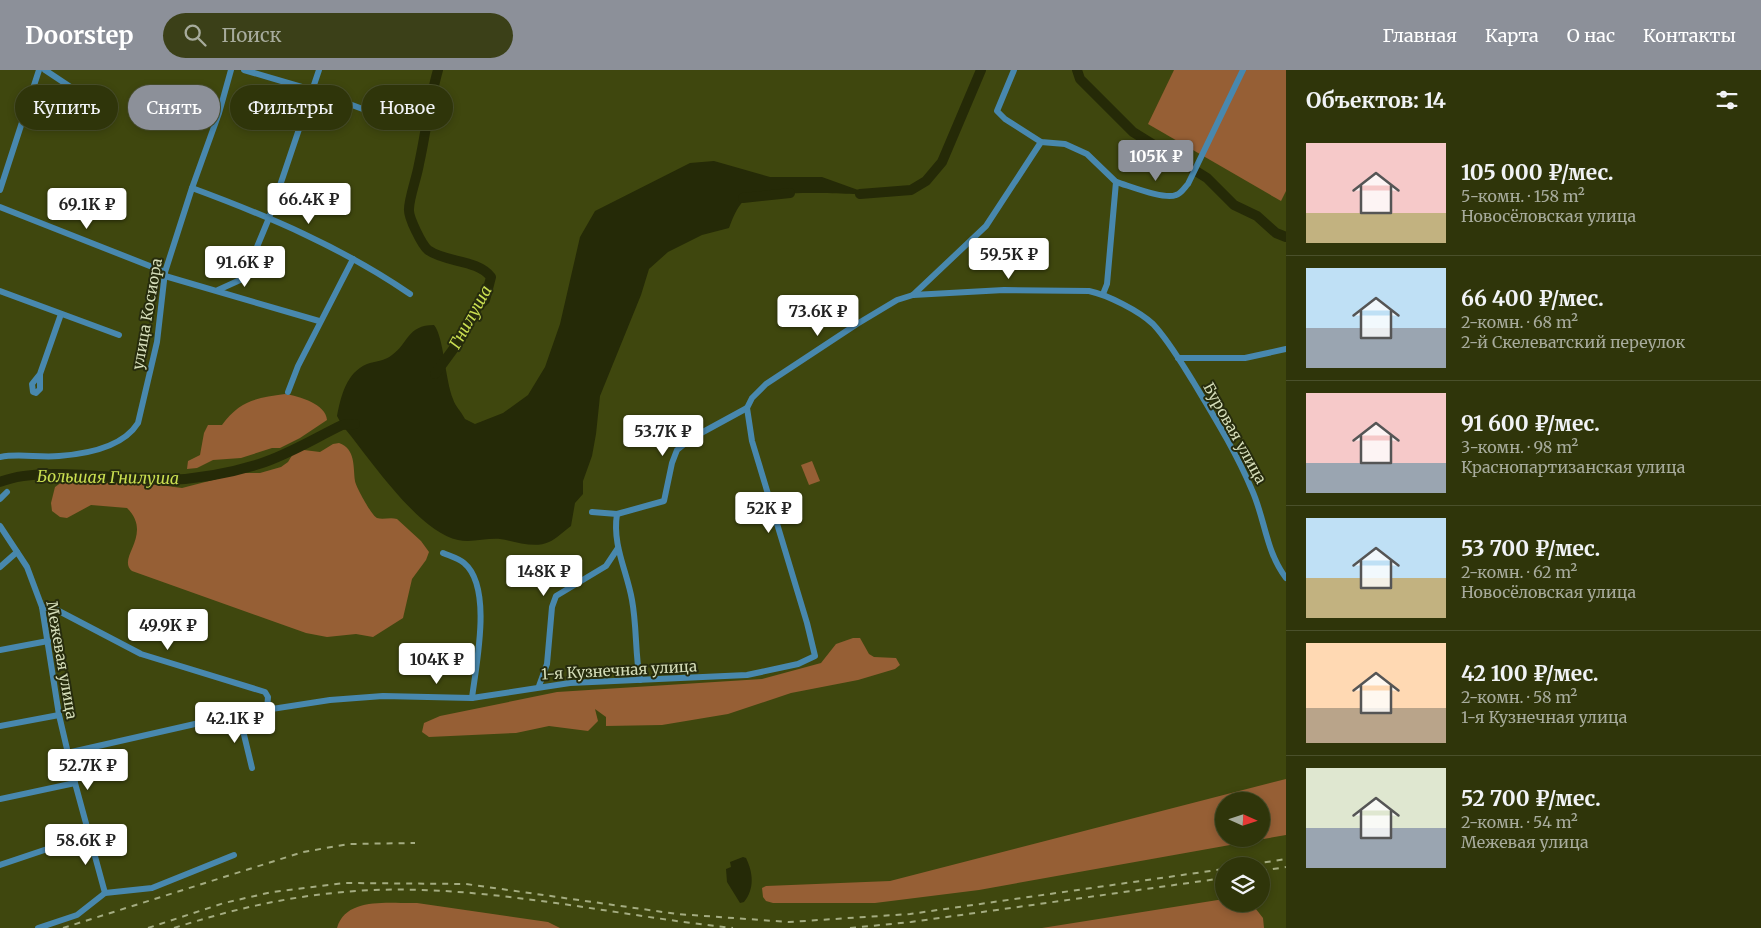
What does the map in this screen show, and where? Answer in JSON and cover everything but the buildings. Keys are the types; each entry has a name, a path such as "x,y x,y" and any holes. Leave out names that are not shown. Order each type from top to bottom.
{"street":[{"path":"0,190 39,70"},
{"path":"45,70 68,85"},
{"path":"244,70 295,85"},
{"path":"314,85 319,70"},
{"path":"1014,70 997,111 1005,120 1041,142 1065,144 1088,154 1116,182 1161,195 1176,195 1188,184 1243,70"},
{"name":"улица Косиора","path":"0,457 76,454 122,441 131,434 138,423 157,342 165,274 192,188 219,112 229,71"},
{"path":"218,290 244,276 269,218 299,130"},
{"path":"913,295 986,226 1041,142"},
{"path":"592,512 617,514 664,501 672,463 677,450 692,438 747,408 752,398 766,384 897,300 913,295 1004,290 1090,290 1103,294 1107,284 1116,182"},
{"path":"192,188 269,218 353,259 410,294"},
{"path":"0,208 165,274 320,321"},
{"path":"288,392 298,366 353,259"},
{"path":"0,291 118,335"},
{"name":"Буровая улица","path":"1103,294 1152,323 1178,358 1222,428 1238,460 1256,498 1271,552 1286,578"},
{"path":"40,374 61,314"},
{"name":"Буровая улица","path":"1178,358 1245,358 1286,349"},
{"name":"1-я Кузнечная улица","path":"68,752 239,714 330,700 383,696 472,698 539,686 747,675 798,664 815,656 807,623 755,450 747,408"},
{"path":"0,499 7,492"},
{"path":"617,514 615,527 618,548 632,600 640,680"},
{"name":"Межевая улица","path":"0,526 18,552 30,575 42,607 59,715 75,783 105,893"},
{"path":"539,686 547,664 552,606 556,596 606,566 618,548"},
{"path":"0,567 18,552"},
{"path":"443,553 466,564 475,581 479,596 481,617 480,642 472,698"},
{"path":"42,607 58,610 141,654 264,692 268,697 267,710"},
{"path":"0,650 48,641"},
{"path":"239,714 252,768"},
{"path":"0,726 59,715"},
{"path":"0,798 75,783"},
{"path":"0,865 89,835"},
{"path":"38,928 77,915 105,893 152,888 234,856"}],"shaded area":[{"path":"1174,70 1286,70 1286,191 1281,201 1148,124"},
{"path":"714,161 770,177 822,177 872,195 805,193 754,197 741,203 729,228 702,235 668,252 649,269 641,295 600,396 596,434 592,456 583,481 583,494 575,503 571,526 557,537 549,542 537,545 500,539 463,541 443,534 427,523 395,491 342,425 337,416 340,401 349,379 367,364 389,357 418,328 434,325 440,339 450,391 455,404 465,419 475,424 503,413 528,395 545,367 560,324 580,237 595,211 690,163"},
{"path":"285,394 317,405 322,409 327,420 300,438 280,448 272,448 241,458 213,460 197,468 187,469 188,461 200,455 204,433 208,425 222,425 242,405 258,399"},
{"path":"339,443 348,449 351,454 356,484 364,501 375,516 379,519 397,519 421,541 429,552 426,560 412,579 403,618 373,637 356,634 327,637 306,633 132,571 128,566 128,559 137,527 134,518 127,508 91,505 67,518 60,517 52,511 51,503 55,487 62,482 152,484 182,488 240,473 260,473 281,467 288,462 296,449 320,452 333,444"},
{"path":"812,461 820,481 809,485 801,465"},
{"path":"853,638 860,638 869,654 874,657 896,658 900,665 895,669 858,680 791,693 728,714 662,725 606,726 606,717 595,709 598,721 588,731 549,726 516,733 429,737 422,732 424,723 440,716 557,692 762,679 821,663 836,644"},
{"path":"1286,779 1286,835 1270,838 1270,792 1236,792"},
{"path":"1215,797 1215,848 979,890 875,903 773,903 766,901 763,897 762,888 766,886 890,881"},
{"path":"743,857 746,858 748,863 752,880 748,897 744,902 740,903 727,882 726,869 731,867 730,862"},
{"path":"1215,900 1215,912 1258,912 1263,918 1264,928 1042,928"},
{"path":"383,903 417,903 548,922 560,928 337,928 342,918 359,906"}],"waterway":[{"name":"Гнилуша","path":"435,374 460,340 478,306 485,300 491,277 478,267 443,257 428,250 422,243 409,213 410,199 438,70"},
{"name":"Большая Гнилуша","path":"860,194 911,190 926,181 942,162 981,70"},
{"name":"Большая Гнилуша","path":"1077,70 1080,79 1133,132 1207,178 1234,205 1257,216 1276,233 1286,237"},
{"name":"Большая Гнилуша","path":"743,198 790,193"},
{"name":"Большая Гнилуша","path":"0,482 17,477 58,474 166,480 213,475 270,460 342,425 355,424"}],"railway":[{"path":"63,928 303,852 349,844 415,843"},
{"path":"1270,861 1286,859"},
{"path":"1270,870 1286,867"},
{"path":"148,928 224,903 272,892 345,883 466,884 677,914 789,922 910,914 1215,870"},
{"path":"850,928 911,922 1215,879"},
{"path":"174,928 216,915 279,901 322,894 391,890 489,895 733,928"}]}
